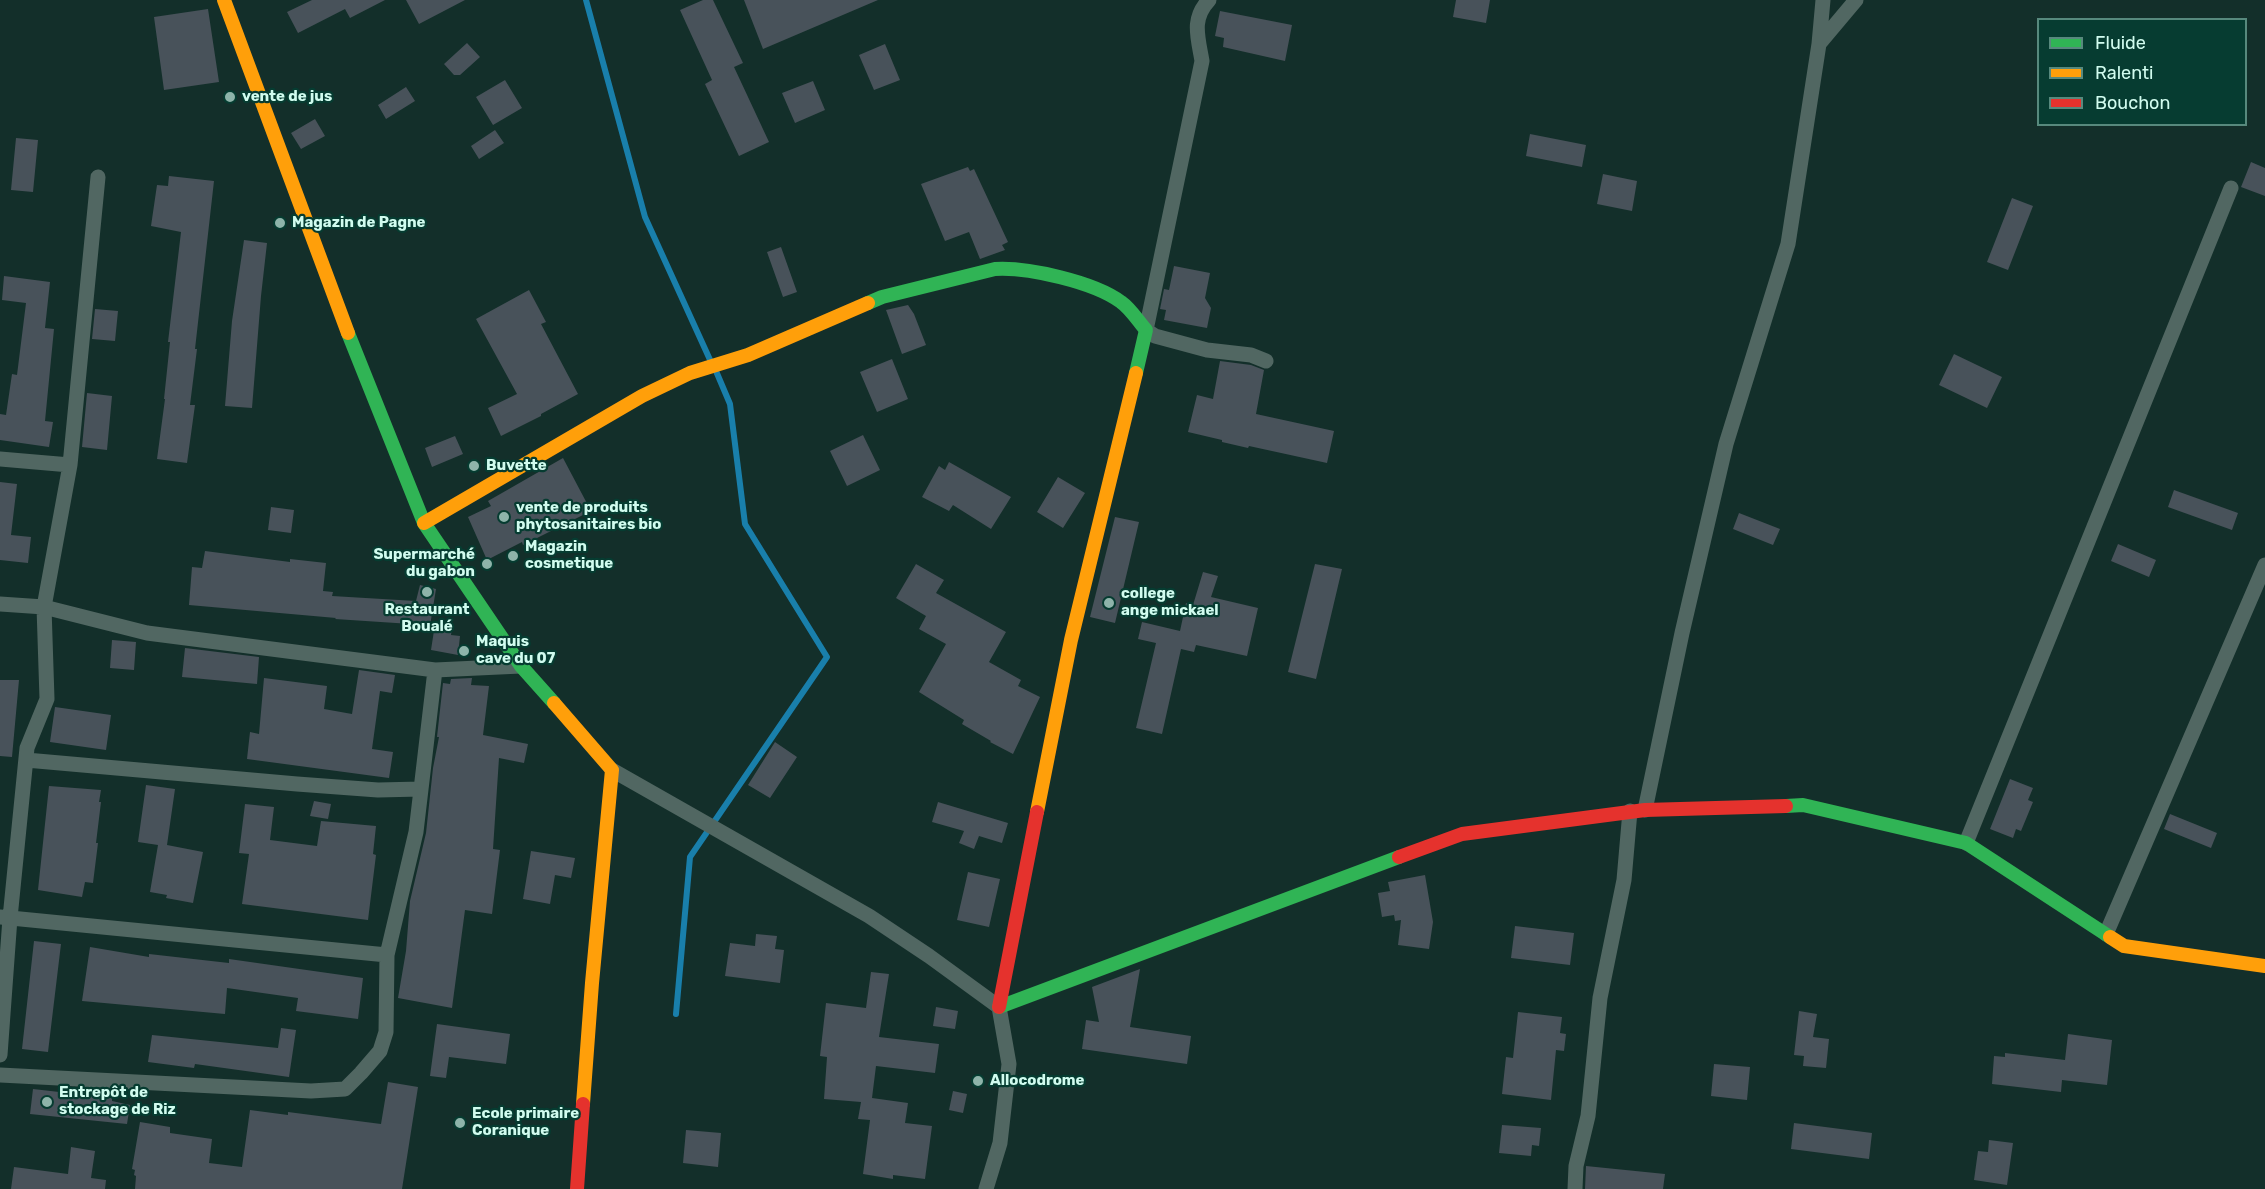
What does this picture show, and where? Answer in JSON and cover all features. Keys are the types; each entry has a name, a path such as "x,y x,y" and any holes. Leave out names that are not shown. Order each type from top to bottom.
{"street":[{"path":"224,0 373,399 424,523 521,666 612,770 869,916 999,1007"},
{"path":"986,1189 1000,1143 1009,1064 999,1007 1071,640 1146,330 1202,61 1197,17 1200,9 1209,0"},
{"path":"1575,1189 1576,1166 1588,1116 1600,998 1638,811 1726,444 1788,244 1819,44 1823,0"},
{"path":"1819,44 1856,0"},
{"path":"0,1055 5,917 27,748 47,699 44,607 70,465 98,177"},
{"path":"1966,843 2231,188"},
{"path":"424,523 642,396 690,373 748,355 882,297 995,269 1027,270 1106,293 1123,303 1146,330 1155,336 1207,350 1251,354 1266,360"},
{"path":"0,459 70,465"},
{"path":"2106,934 2265,565"},
{"path":"0,604 44,607 147,633 435,670 521,666"},
{"path":"0,1075 311,1092 345,1089 380,1051 386,1032 387,955 416,832 435,670"},
{"path":"26,760 309,785 378,790 421,789"},
{"path":"577,1189 592,983 612,770"},
{"path":"999,1007 1462,834 1638,811 1803,805 1966,843 2124,946 2265,966"},
{"path":"5,917 387,955"}],"building":[{"path":"312,0 385,0 350,18 345,9 298,33 287,12"},
{"path":"406,0 465,0 419,24"},
{"path":"703,0 713,0 743,63 734,67 769,142 739,156 705,84 712,80 680,10"},
{"path":"744,0 878,0 763,49"},
{"path":"1456,0 1490,0 1486,23 1453,17"},
{"path":"208,9 219,82 164,90 154,17"},
{"path":"1220,11 1292,25 1285,61 1223,47 1224,38 1215,36"},
{"path":"467,43 480,57 460,75 454,75 444,64"},
{"path":"885,44 900,80 874,90 859,55"},
{"path":"505,80 522,108 493,125 476,97"},
{"path":"813,81 825,110 795,123 782,93"},
{"path":"406,87 415,101 386,119 378,105"},
{"path":"315,119 325,136 301,149 291,133"},
{"path":"495,130 504,143 479,159 471,146"},
{"path":"1530,134 1586,145 1582,167 1526,156"},
{"path":"16,138 38,140 33,192 11,190"},
{"path":"2251,162 2265,168 2265,196 2241,187"},
{"path":"968,167 970,171 974,169 1008,242 1002,245 1005,250 980,259 969,232 945,241 921,184"},
{"path":"1603,174 1637,181 1632,211 1597,204"},
{"path":"169,176 214,181 195,349 197,349 190,405 195,405 187,463 157,459 181,232 151,226 157,185 168,186"},
{"path":"2012,198 2033,206 2008,270 1987,262"},
{"path":"244,240 267,243 252,408 225,406 232,321"},
{"path":"781,247 797,292 783,297 767,252"},
{"path":"1174,266 1210,273 1205,298 1211,308 1207,328 1164,320 1166,310 1160,309 1164,289 1169,290"},
{"path":"4,276 50,282 45,328 54,329 45,421 53,422 49,447 0,440 0,414 6,415 12,374 17,375 26,303 2,300"},
{"path":"529,290 546,322 541,324 578,394 501,436 488,408 517,394 476,319"},
{"path":"908,305 926,345 902,354 886,310"},
{"path":"95,309 118,311 115,341 92,339"},
{"path":"1954,354 2002,377 1987,408 1939,385"},
{"path":"892,359 908,399 877,412 860,372"},
{"path":"1220,361 1251,365 1264,370 1256,414 1334,431 1327,463 1249,446 1248,448 1188,432 1197,395 1213,399"},
{"path":"87,393 112,396 107,450 82,447"},
{"path":"863,435 880,470 847,486 830,451"},
{"path":"455,436 463,454 432,467 425,448"},
{"path":"563,458 591,511 487,560 468,517 491,506 488,501"},
{"path":"949,462 1011,497 991,529 953,505 949,511 922,497 939,466 945,470"},
{"path":"1058,477 1085,493 1063,528 1037,512"},
{"path":"0,482 17,484 11,535 31,537 28,563 0,560"},
{"path":"2174,490 2238,513 2232,530 2168,507"},
{"path":"271,507 294,510 291,533 268,530"},
{"path":"1739,513 1780,529 1773,545 1733,529"},
{"path":"1115,517 1139,522 1115,623 1090,617"},
{"path":"2118,544 2156,560 2149,577 2111,561"},
{"path":"205,551 290,562 290,559 326,563 323,591 333,592 332,596 416,601 420,585 436,589 429,632 410,630 411,624 189,605 192,567 202,568"},
{"path":"916,564 944,580 936,593 1006,632 989,662 1021,680 1018,686 1040,697 1013,754 962,724 964,720 919,692 946,644 919,629 926,616 896,598"},
{"path":"1315,564 1342,569 1316,679 1288,672"},
{"path":"1203,572 1218,576 1211,597 1258,608 1247,656 1196,645 1194,652 1181,649 1162,734 1136,728 1156,643 1138,639 1142,622 1180,631 1186,603 1193,605"},
{"path":"435,624 452,627 451,635 460,636 458,655 431,650"},
{"path":"112,640 136,642 134,670 110,668"},
{"path":"185,648 259,657 257,684 182,677"},
{"path":"359,670 395,675 392,693 380,691 372,749 393,752 389,778 247,759 250,732 259,734 264,678 327,686 324,709 352,714"},
{"path":"472,678 471,685 489,686 483,735 528,744 524,763 499,758 493,849 500,850 492,914 465,910 452,1008 398,998 406,951 410,901 426,833 439,737 437,737 443,683 450,684 451,679"},
{"path":"0,680 19,680 12,757 0,756"},
{"path":"55,707 111,715 106,750 50,742"},
{"path":"775,742 797,757 770,798 748,785"},
{"path":"2010,779 2033,788 2028,800 2033,802 2021,831 2016,829 2013,838 1990,829"},
{"path":"146,785 175,789 167,845 203,852 193,903 166,898 167,895 150,892 158,845 138,842"},
{"path":"49,786 101,790 93,883 85,882 82,897 38,890"},
{"path":"314,801 331,804 328,819 310,816"},
{"path":"938,802 1008,823 1002,843 979,836 974,849 959,843 964,831 932,822"},
{"path":"245,804 274,807 270,840 317,846 321,821 376,826 373,854 376,855 368,920 242,904 249,854 239,853"},
{"path":"2170,814 2217,833 2211,848 2164,829"},
{"path":"531,851 575,858 571,878 555,875 550,904 523,899"},
{"path":"968,872 1000,879 989,927 957,920"},
{"path":"1425,875 1433,922 1429,949 1398,945 1401,920 1395,921 1394,915 1382,917 1378,893 1390,891 1388,882"},
{"path":"1515,926 1574,933 1570,965 1511,958"},
{"path":"756,934 777,936 775,949 784,950 780,983 725,976 730,943 755,946"},
{"path":"34,941 61,944 48,1052 22,1049"},
{"path":"90,947 149,957 149,954 229,963 229,959 363,978 358,1019 296,1011 298,998 227,988 225,1014 82,1001"},
{"path":"1140,969 1130,1027 1191,1036 1187,1064 1082,1049 1086,1020 1099,1022 1092,987"},
{"path":"871,972 889,974 879,1037 939,1044 935,1073 876,1066 872,1098 908,1103 905,1123 932,1126 925,1179 893,1175 893,1179 863,1174 870,1120 858,1119 861,1102 824,1099 827,1057 820,1056 826,1003 866,1008"},
{"path":"936,1007 958,1011 955,1029 933,1026"},
{"path":"1799,1011 1817,1014 1813,1037 1829,1039 1826,1068 1803,1066 1804,1056 1794,1055"},
{"path":"1518,1012 1562,1017 1560,1033 1566,1034 1564,1051 1556,1050 1551,1100 1502,1094 1506,1057 1513,1058"},
{"path":"437,1024 510,1034 506,1064 449,1057 446,1078 430,1076"},
{"path":"281,1028 296,1030 289,1077 195,1064 194,1068 148,1062 152,1035 278,1048"},
{"path":"2068,1034 2112,1040 2107,1085 2062,1080 2061,1092 1992,1084 1994,1056 2005,1057 2005,1053 2065,1060"},
{"path":"1714,1064 1750,1067 1747,1100 1711,1096"},
{"path":"388,1082 418,1087 402,1189 135,1189 136,1176 134,1175 135,1170 132,1169 140,1122 170,1127 170,1133 212,1139 209,1163 242,1167 250,1110 288,1115 288,1112 381,1124"},
{"path":"33,1089 112,1098 112,1101 130,1105 127,1124 30,1114"},
{"path":"953,1091 967,1094 963,1113 949,1110"},
{"path":"1794,1123 1872,1133 1869,1159 1791,1149"},
{"path":"1502,1125 1541,1128 1539,1146 1532,1145 1531,1156 1499,1153"},
{"path":"686,1130 721,1133 718,1167 683,1163"},
{"path":"1989,1140 2013,1143 2007,1185 1974,1180 1978,1151 1988,1152"},
{"path":"71,1147 95,1151 91,1178 106,1180 105,1189 11,1189 14,1167 68,1174"},
{"path":"1586,1166 1665,1174 1663,1189 1585,1189"}],"waterway":[{"path":"586,0 645,217 711,362"},
{"path":"676,1014 690,857 827,657 745,524 730,404 716,371"}],"traffic: fast":[{"path":"868,303 882,297 995,269 1025,270 1060,277 1095,288 1121,302 1146,330 1136,373"},
{"path":"348,333 424,523 521,666 554,703"},
{"path":"1786,806 1803,805 1966,843 2110,937"},
{"path":"999,1007 1399,857"}],"traffic: slow":[{"path":"224,0 348,333"},
{"path":"424,523 642,396 690,373 748,355 868,303"},
{"path":"1037,812 1071,640 1136,373"},
{"path":"554,703 612,770 583,1104"},
{"path":"2110,937 2124,946 2265,966"}],"traffic: jam":[{"path":"1399,857 1462,834 1645,810 1786,806"},
{"path":"999,1007 1037,812"},
{"path":"577,1189 583,1104"}],"place":[{"name":"vente de jus","path":"230,97"},
{"name":"Magazin de Pagne","path":"280,223"},
{"name":"Buvette","path":"474,466"},
{"name":"vente de produits phytosanitaires bio","path":"504,517"},
{"name":"Magazin cosmetique","path":"513,556"},
{"name":"Supermarché du gabon","path":"487,564"},
{"name":"Restaurant Boualé","path":"427,592"},
{"name":"college ange mickael","path":"1109,603"},
{"name":"Maquis cave du 07","path":"464,651"},
{"name":"Allocodrome","path":"978,1081"},
{"name":"Entrepôt de stockage de Riz","path":"47,1102"},
{"name":"Ecole primaire Coranique","path":"460,1123"}]}
